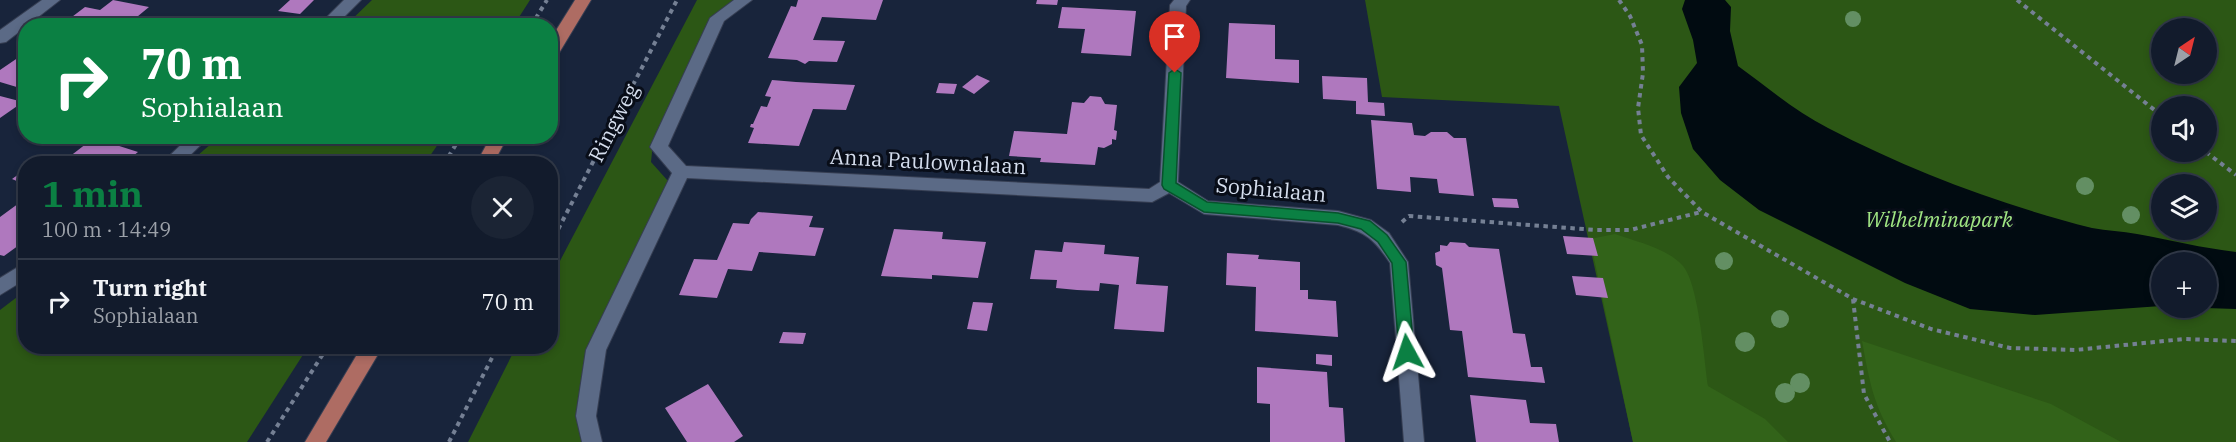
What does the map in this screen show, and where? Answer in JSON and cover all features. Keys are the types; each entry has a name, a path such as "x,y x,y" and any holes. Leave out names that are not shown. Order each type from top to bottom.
{"main road":[{"path":"558,41 583,0"},
{"path":"315,442 368,354"}],"street":[{"path":"27,18 52,0"},
{"path":"334,18 353,0"},
{"path":"592,442 586,416 596,350 681,172 659,147 718,18 744,0"},
{"path":"1169,185 1178,5 1182,0"},
{"path":"0,38 18,25"},
{"path":"178,156 193,144"},
{"name":"Anna Paulownalaan","path":"681,172 1152,196 1169,185"},
{"name":"Sophialaan","path":"1169,185 1204,207 1338,218 1365,225 1383,238 1399,262 1414,442"},
{"path":"0,288 18,275"}],"path":[{"path":"536,18 547,0"},
{"name":"Ringweg","path":"558,230 677,0"},
{"path":"1619,0 1630,16 1642,45 1643,73 1638,108 1641,135 1668,177 1702,212 1853,299 1931,329 2010,348 2075,350 2184,339 2236,341"},
{"path":"2017,0 2151,107"},
{"path":"2217,161 2236,176"},
{"path":"1383,238 1409,216 1596,230 1630,230 1702,212"},
{"path":"1853,299 1864,394 1890,442"},
{"path":"267,442 323,354"},
{"path":"449,442 494,354"}],"green space":[{"path":"372,0 530,0 518,18 353,18"},
{"path":"697,0 734,0 712,18 653,143 651,162 668,181 591,342 577,404 582,442 468,442 512,354 558,354 558,265"},
{"name":"Wilhelminapark","path":"1365,0 2236,0 2236,442 1633,442 1559,106 1382,97"},
{"path":"211,144 438,144 430,156 197,156"},
{"path":"1615,234 1660,250 1683,266 1689,276 1697,305 1708,386 1765,419 1788,442 1633,442 1590,239"},
{"path":"18,296 18,354 304,354 247,442 0,442 0,310"},
{"path":"1862,341 2051,404 2121,442 1896,442 1873,393"}],"shaded area":[{"path":"1685,0 1725,0 1731,7 1730,31 1738,66 1816,121 1891,159 1990,198 2058,219 2092,228 2151,237 2151,240 2167,240 2236,252 2236,309 2217,308 2217,252 2151,252 2151,307 2035,315 1970,309 1905,283 1759,210 1720,180 1693,149 1681,113 1679,87 1697,63 1693,40 1682,9"}],"building":[{"path":"113,0 149,7 136,18 71,18 85,7 100,10"},
{"path":"290,0 314,0 300,14 278,11"},
{"path":"798,0 883,0 876,20 822,17 813,40 845,41 837,62 809,61 805,64 797,60 768,58 791,6 796,7"},
{"path":"1037,0 1058,0 1057,5 1036,4"},
{"path":"1062,7 1136,11 1131,56 1081,53 1085,29 1058,28"},
{"path":"1229,23 1275,25 1275,59 1299,60 1299,83 1226,78"},
{"path":"18,58 18,87 0,82 0,70"},
{"path":"977,75 990,81 974,94 962,87"},
{"path":"1322,76 1367,78 1368,102 1384,103 1385,116 1356,114 1356,101 1323,99"},
{"path":"772,80 855,85 846,110 813,109 799,146 748,143 754,128 750,127 751,124 761,106 767,107 771,97 765,96"},
{"path":"939,83 957,84 954,94 936,93"},
{"path":"0,96 18,101 18,105 0,118"},
{"path":"1090,96 1101,97 1105,104 1117,105 1114,130 1117,131 1116,140 1112,139 1112,144 1104,148 1098,147 1095,165 1040,162 1041,158 1009,156 1014,131 1067,134 1072,102 1084,103"},
{"path":"1371,120 1412,123 1414,135 1425,136 1431,132 1447,132 1454,138 1466,138 1474,196 1439,193 1437,179 1410,177 1411,192 1377,189"},
{"path":"86,144 110,146 113,144 138,152 133,156 70,156"},
{"path":"1492,198 1517,199 1519,208 1494,207"},
{"path":"18,204 18,246 4,256 0,255 0,217"},
{"path":"758,212 813,216 809,227 824,228 815,256 759,252 752,271 728,269 717,298 679,295 694,259 717,260 733,223 749,224"},
{"path":"894,229 943,232 942,239 986,242 978,278 932,275 932,279 881,276"},
{"path":"1563,236 1593,238 1598,256 1567,254"},
{"path":"1064,242 1105,245 1104,254 1139,257 1136,284 1168,286 1164,332 1114,329 1119,285 1100,283 1099,291 1077,290 1056,288 1057,280 1030,279 1035,250 1062,252"},
{"path":"1450,242 1465,243 1469,247 1499,249 1513,333 1525,334 1531,367 1542,367 1545,383 1468,377 1462,331 1450,330 1442,268 1436,265 1435,253 1440,251 1440,245 1447,246"},
{"path":"1227,253 1259,255 1258,259 1300,262 1300,290 1308,290 1308,299 1336,301 1338,337 1255,331 1256,287 1226,285"},
{"path":"1572,276 1603,278 1608,298 1576,295"},
{"path":"973,302 993,303 987,331 967,329"},
{"path":"783,332 806,333 803,344 779,343"},
{"path":"1316,354 1332,355 1332,366 1316,364"},
{"path":"1257,367 1327,372 1329,407 1343,408 1345,442 1270,442 1270,404 1257,403"},
{"path":"708,384 743,436 734,442 687,442 665,408"},
{"path":"1470,395 1526,400 1530,423 1556,424 1559,442 1476,442"}],"route":[{"path":"1175,73 1169,185 1204,207 1338,218 1365,225 1383,238 1399,262 1407,352"}]}
